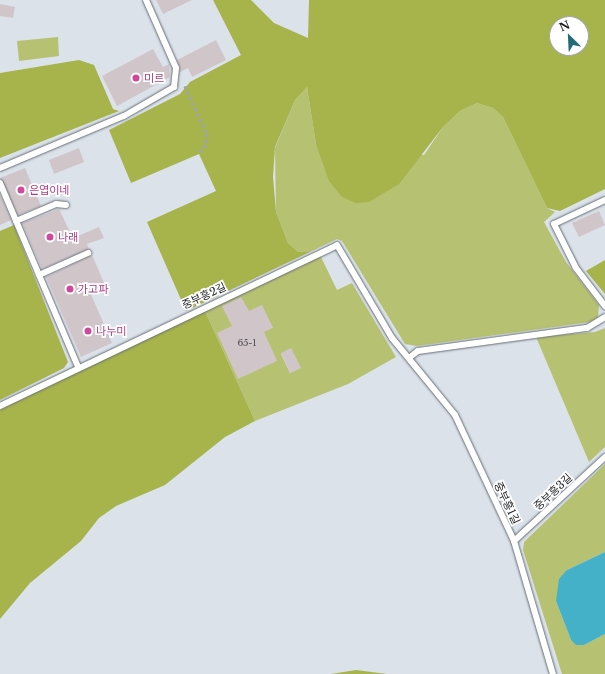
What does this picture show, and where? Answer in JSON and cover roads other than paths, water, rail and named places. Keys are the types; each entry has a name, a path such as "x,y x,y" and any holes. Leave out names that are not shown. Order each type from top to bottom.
{"lane":[{"path":"0,168 164,95 174,87 176,68 146,0"},
{"path":"0,183 78,367"},
{"path":"605,200 554,224 576,268 605,306"},
{"path":"16,221 56,204 66,205"},
{"name":"중부흥1길","path":"340,246 383,324 455,415 514,541 553,674"},
{"name":"중부흥2길","path":"0,406 78,367 340,246"},
{"path":"38,275 88,253"},
{"path":"409,358 418,351 587,328 605,317"},
{"name":"중부흥3길","path":"514,541 605,457"}],"water":[{"path":"605,552 605,634 584,645 576,645 571,640 556,601 559,579 567,570"}],"place":[{"name":"미르","path":"136,78"},
{"name":"은엽이네","path":"21,190"},
{"name":"나래","path":"50,237"},
{"name":"가고파","path":"70,289"},
{"name":"나누미","path":"88,331"}]}
